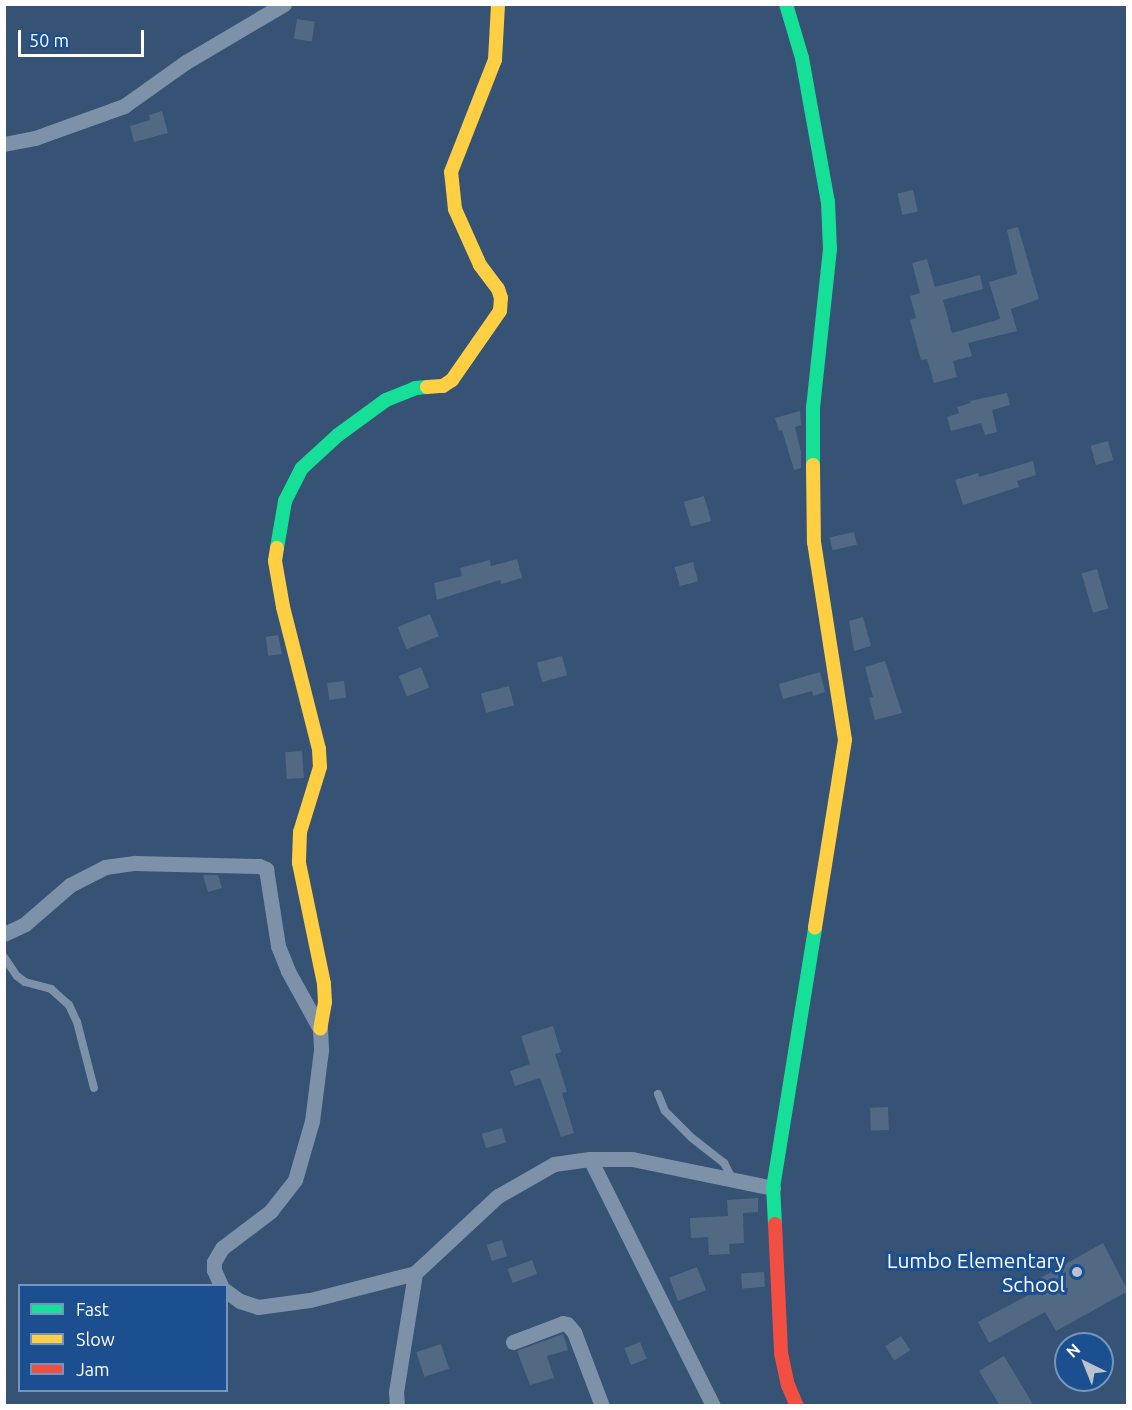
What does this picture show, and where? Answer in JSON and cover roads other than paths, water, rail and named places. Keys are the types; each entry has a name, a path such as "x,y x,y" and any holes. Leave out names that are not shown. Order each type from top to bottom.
{"street":[{"path":"4,144 35,138 124,106 186,62 284,4"},
{"path":"220,1284 214,1270 214,1262 222,1248 271,1211 295,1180 312,1121 321,1050 320,1029 325,1002 324,984 299,863 300,832 320,767 319,748 283,607 275,561 285,501 302,468 345,429 386,400 415,388 443,386 452,380 500,311 501,298 498,289 480,265 455,209 451,181 451,172 495,60 498,4"},
{"path":"786,4 802,58 828,202 831,249 813,407 813,542 845,740 773,1188 781,1353 788,1385 797,1406"},
{"path":"4,934 25,924 70,885 105,867 135,863 259,866 267,873 278,946 288,971 320,1029"},
{"path":"228,1293 240,1302 258,1307 310,1300 415,1273 498,1196 554,1164 590,1159 632,1159 773,1188"},
{"path":"590,1159 713,1406"},
{"path":"397,1406 396,1392 415,1273"},
{"path":"513,1342 563,1323 571,1327 602,1406"}],"lane":[{"path":"4,957 17,976 26,982 51,989 69,1005 77,1022 94,1088"},
{"path":"658,1094 665,1112 692,1138 724,1163 733,1180"}],"place":[{"name":"Lumbo Elementary School","path":"1077,1272"}]}
